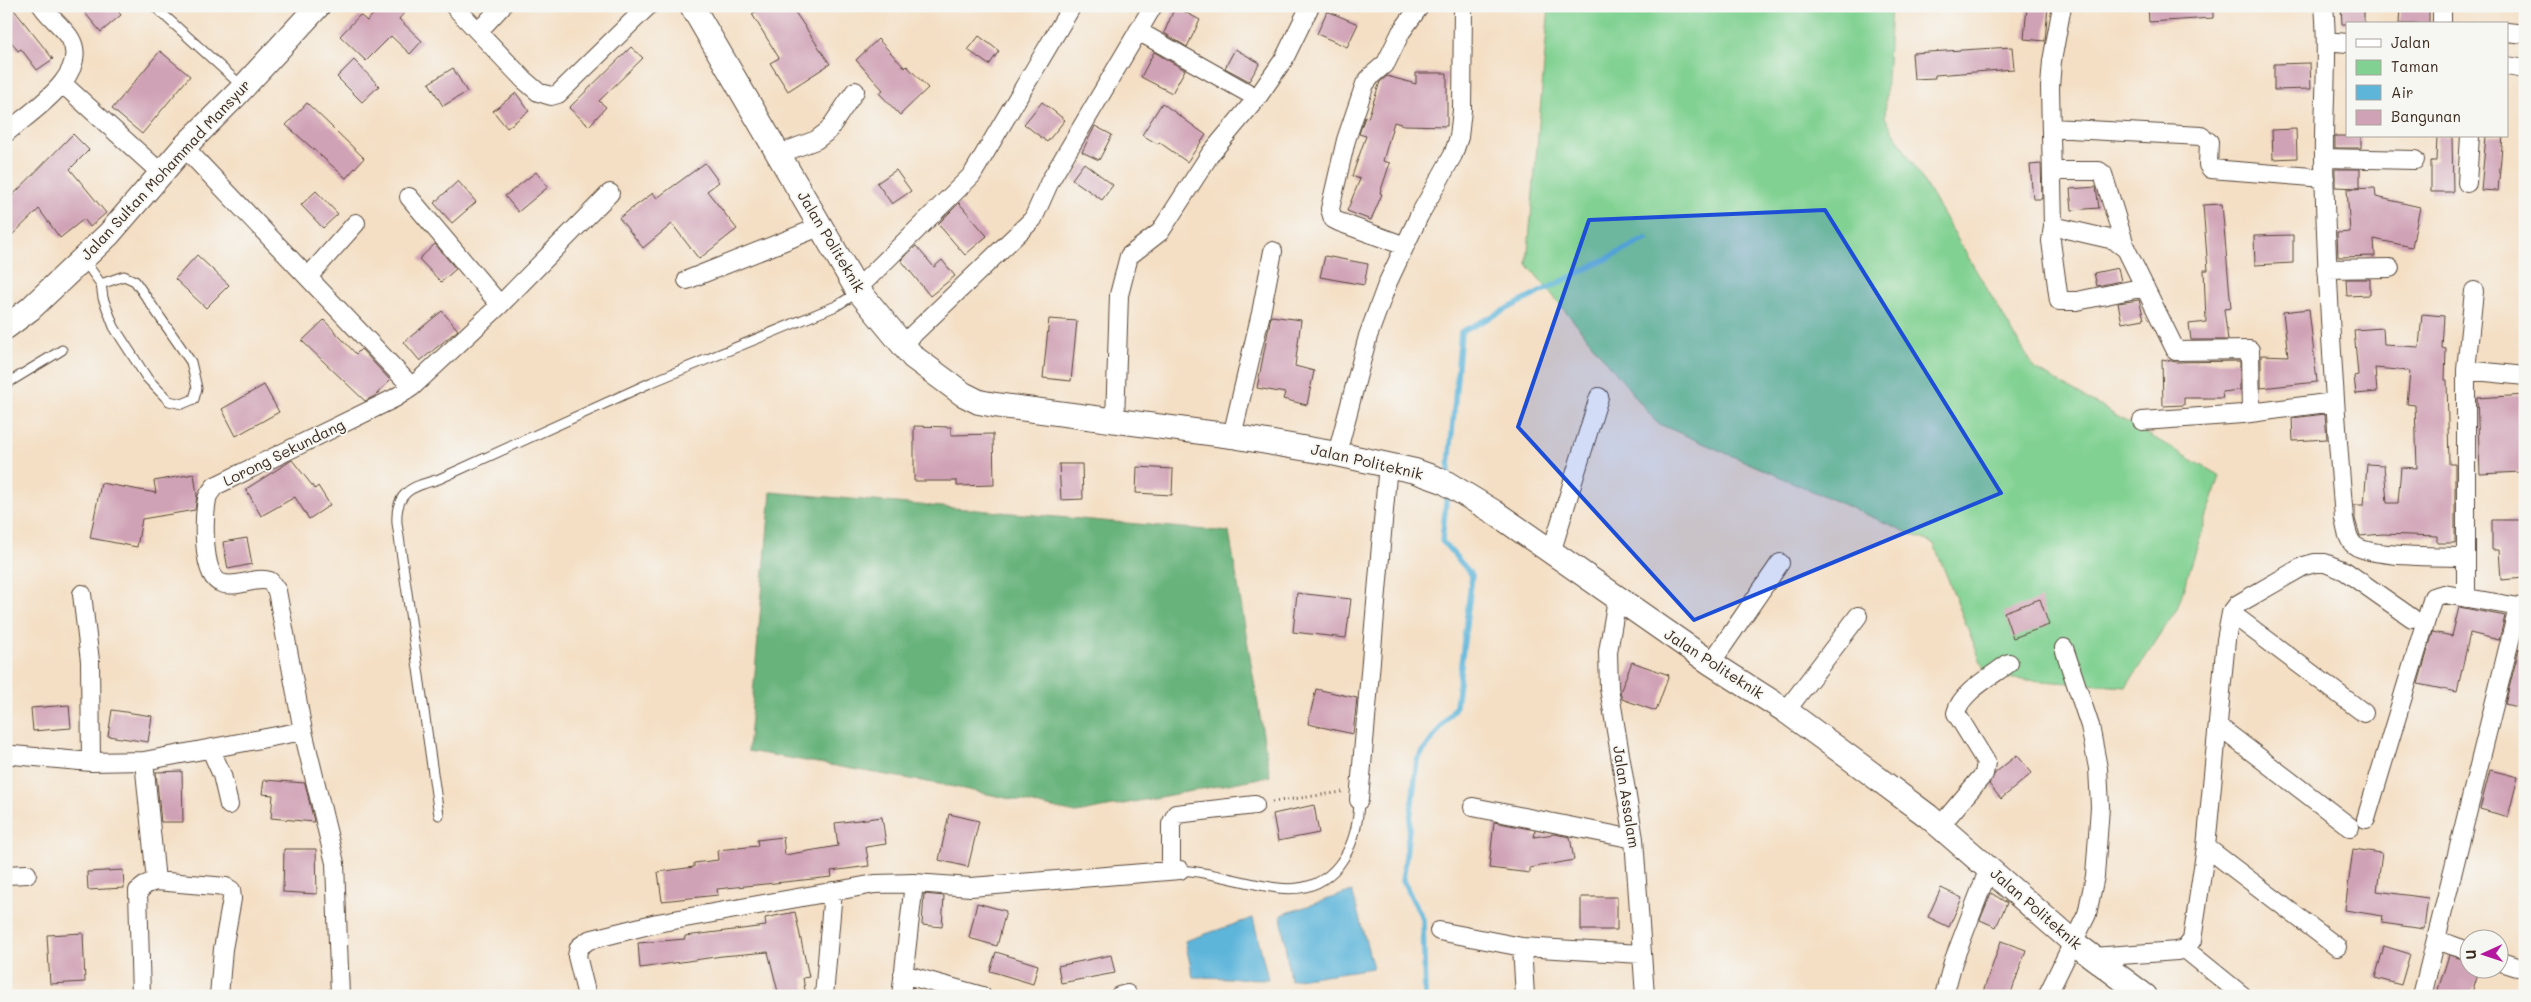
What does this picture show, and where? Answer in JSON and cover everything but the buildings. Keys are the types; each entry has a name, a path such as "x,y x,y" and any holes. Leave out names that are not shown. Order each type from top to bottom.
{"street":[{"path":"42,6 53,22 70,37 75,48 73,93"},
{"name":"Jalan Sultan Mohammad Mansyur","path":"6,326 30,309 109,234 184,147 243,88 318,6"},
{"path":"454,6 524,80 538,92 551,96 558,94 648,6"},
{"path":"479,31 502,6"},
{"name":"Jalan Politeknik","path":"692,6 857,289 902,345 931,372 963,394 979,402 1232,436 1337,454 1388,464 1447,484 1494,512 1617,599 1786,711 1940,826 2083,950 2144,996"},
{"path":"857,289 972,175 1072,6"},
{"path":"902,345 1034,220 1050,181 1153,6"},
{"path":"1115,421 1119,295 1129,256 1160,232 1211,153 1257,98 1284,59 1310,6"},
{"path":"1405,246 1339,222 1333,218 1330,209 1346,140 1365,84 1372,74 1386,63 1401,32 1420,6"},
{"path":"1337,454 1368,336 1388,282 1452,155 1459,137 1462,110 1463,6"},
{"path":"2062,6 2052,61 2051,128 2053,171 2053,226 2051,241 2060,301 2077,302 2145,287"},
{"path":"2324,6 2327,41 2324,158 2326,269 2334,402 2344,518 2352,543 2359,549 2384,554 2465,557"},
{"path":"2442,6 2442,22"},
{"path":"1138,31 1257,98"},
{"path":"2508,32 2525,34"},
{"path":"2327,41 2346,43"},
{"path":"2508,66 2525,69"},
{"path":"779,154 816,140 828,131 855,91"},
{"path":"10,123 73,93"},
{"path":"73,93 162,173"},
{"path":"2051,128 2201,136 2209,142 2208,165 2211,169 2325,178"},
{"path":"2467,183 2470,138"},
{"path":"184,147 412,387 500,305 610,193"},
{"path":"2324,158 2415,160"},
{"path":"2053,171 2099,171 2102,174 2126,249 2176,351 2250,350 2251,413"},
{"path":"409,197 500,305"},
{"path":"308,277 356,223"},
{"path":"687,280 822,226"},
{"path":"2053,226 2114,240 2126,249"},
{"path":"1232,436 1261,313 1273,251"},
{"path":"2326,269 2390,268"},
{"path":"2466,598 2466,370 2474,291"},
{"path":"2466,370 2525,376"},
{"name":"Lorong Sekundang","path":"340,996 335,863 303,731 277,591 270,580 262,578 230,585 220,583 214,578 206,560 207,498 215,486 395,398 412,387"},
{"path":"1551,553 1599,397"},
{"path":"2142,421 2251,413 2334,402"},
{"path":"1360,795 1388,464"},
{"path":"1711,663 1780,563"},
{"path":"2185,949 2190,944 2194,934 2206,847 2226,640 2231,613 2238,604 2304,566 2325,563 2344,571 2412,618"},
{"path":"82,594 90,661 91,762"},
{"path":"2366,819 2431,601 2436,595 2444,594 2521,608 2422,996"},
{"name":"Jalan Assalam","path":"1617,599 1608,652 1609,688 1634,839 1645,996"},
{"path":"2231,613 2364,713"},
{"path":"1786,711 1858,616"},
{"path":"2052,994 2083,950 2087,914 2092,895 2100,807 2098,768 2090,726 2064,648"},
{"path":"1940,826 1984,774 1986,762 1956,713 1958,706 1965,698 2009,663"},
{"path":"2218,726 2350,827"},
{"path":"13,755 91,762 144,762 303,731"},
{"path":"211,750 222,775 229,805"},
{"path":"144,762 156,880"},
{"path":"587,996 578,956 580,947 589,940 721,910 874,884 914,883 971,888 1176,870 1171,824 1176,814 1255,805"},
{"path":"1473,807 1634,839"},
{"path":"2206,847 2337,946"},
{"path":"1944,996 1953,962 1989,868"},
{"path":"6,875 27,874"},
{"path":"140,996 138,891 156,880 226,887 231,890 232,899 222,957 219,996"},
{"path":"901,996 914,883"},
{"path":"824,996 833,891"},
{"path":"1440,931 1522,946 1641,954"},
{"path":"2437,940 2458,947"},
{"path":"1522,946 1525,996"},
{"path":"2083,950 2185,949 2243,996"},
{"path":"2508,964 2517,967"},
{"path":"903,974 982,996"}],"lane":[{"path":"154,6 243,88"},
{"path":"83,259 101,284 103,298 114,327 147,378 169,401 182,404 194,399 197,388 191,362 135,281 124,276 101,284"},
{"path":"439,815 397,523 396,509 401,497 414,486 439,479 652,382 836,306 850,298 857,289"},
{"path":"6,384 62,350"},
{"path":"1176,870 1279,888 1312,885 1326,877 1345,859 1359,815 1360,795"}],"path":[{"path":"1255,805 1318,794 1360,795"}],"highlighted area":[{"path":"1825,210 2001,493 1694,620 1518,427 1589,220"}],"green space":[{"path":"1549,6 1891,6 1885,117 2034,368 2220,476 2177,609 2126,687 1987,677 1934,544 1657,423 1527,264"},
{"path":"771,492 1229,532 1270,776 1076,813 945,785 748,751"}],"water":[{"path":"1352,891 1373,968 1290,980 1281,915"},
{"path":"1253,918 1268,979 1193,977 1185,941"}],"waterway":[{"path":"1448,477 1461,332 1646,239"},
{"path":"1425,996 1423,919 1403,881 1417,760 1456,706 1472,575 1442,541 1447,491"}]}
